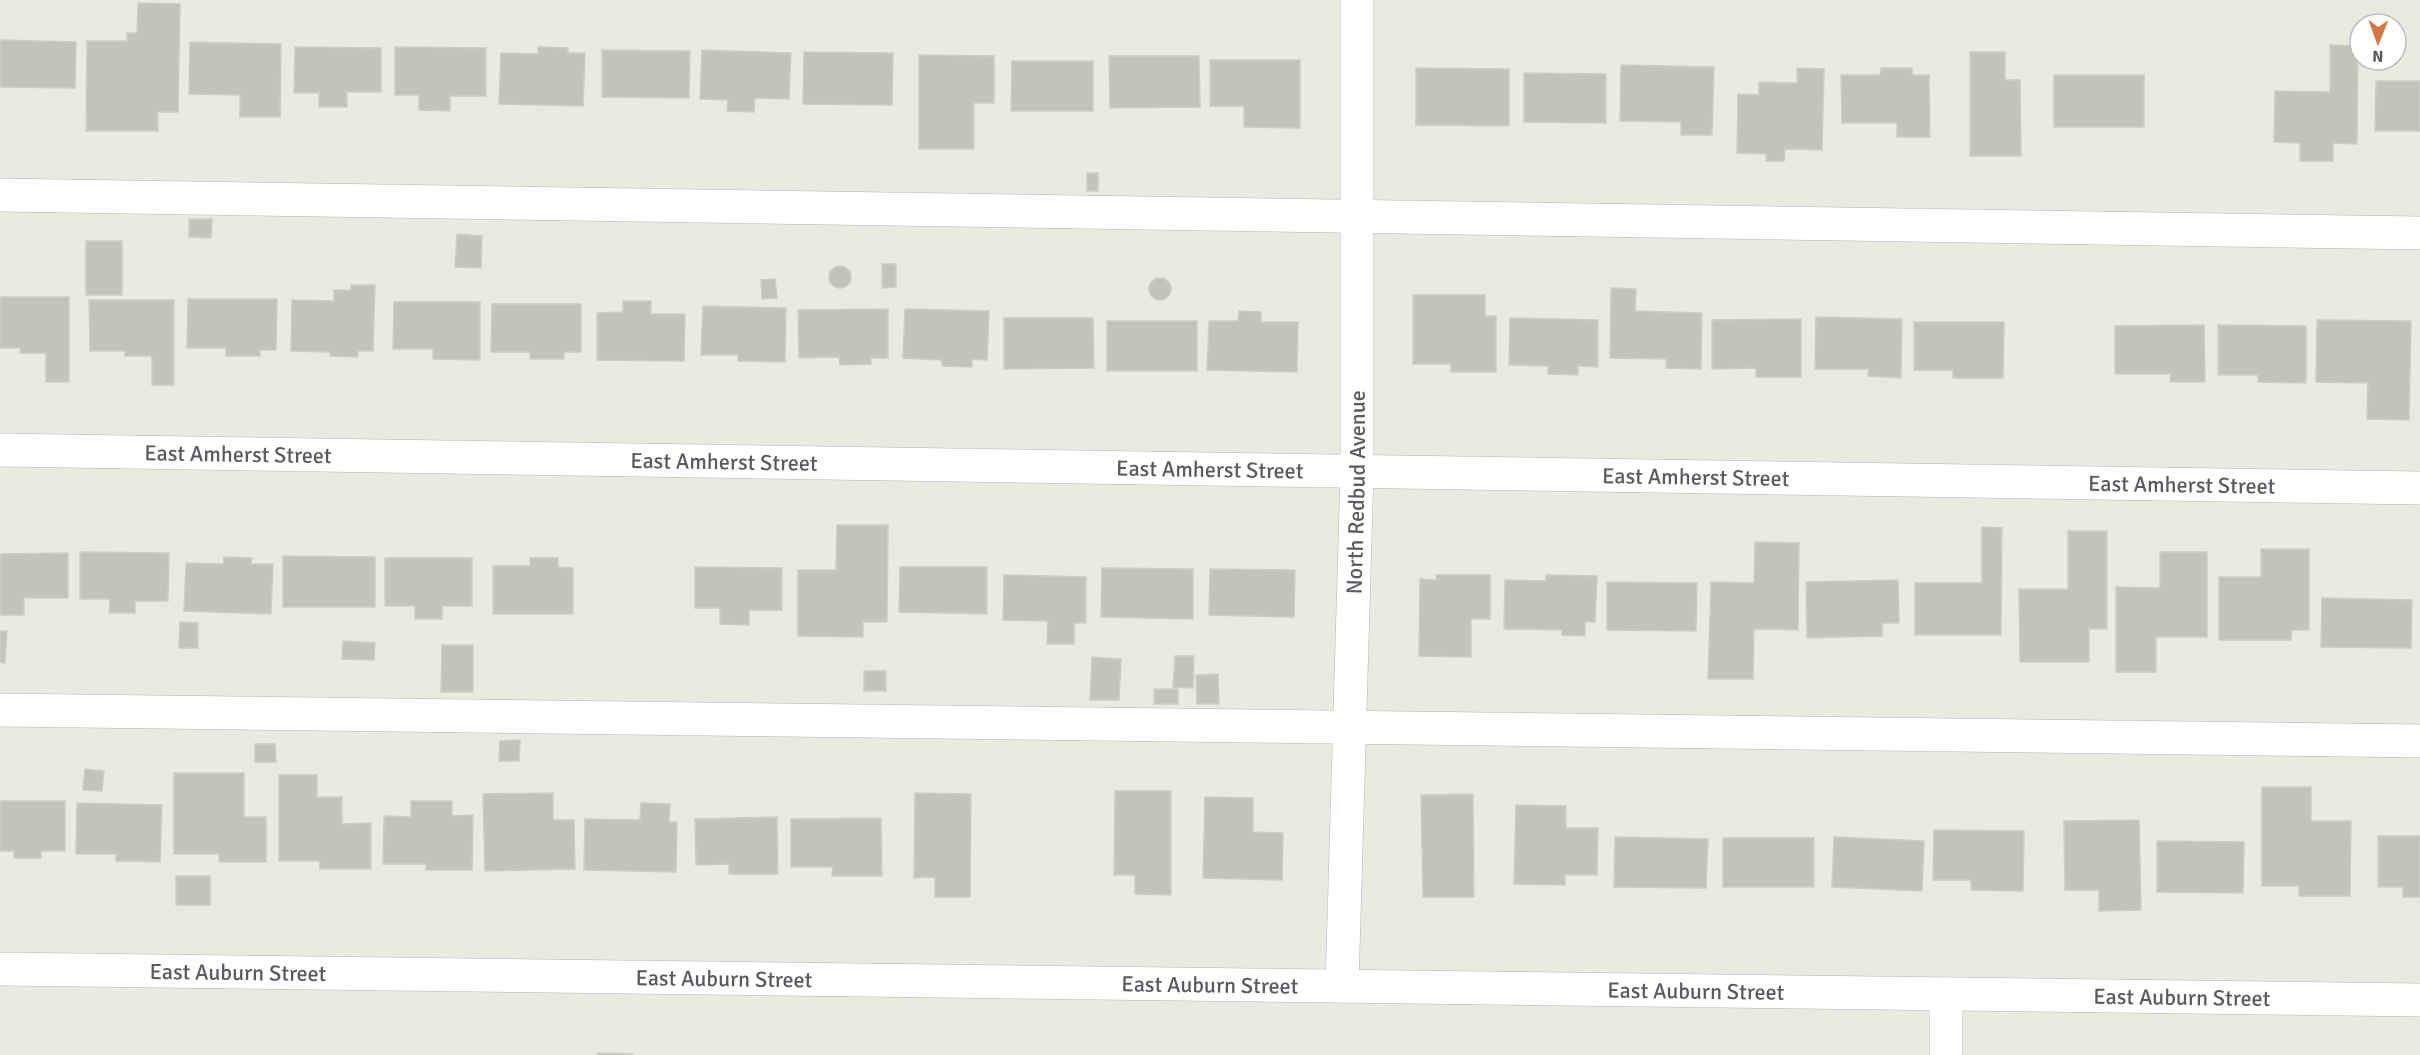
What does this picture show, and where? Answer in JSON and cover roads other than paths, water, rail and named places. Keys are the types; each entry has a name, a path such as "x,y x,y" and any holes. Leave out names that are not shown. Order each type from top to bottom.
{"street":[{"name":"North Redbud Avenue","path":"1342,986 1357,472 1357,0"},
{"path":"0,195 2420,233"},
{"name":"East Amherst Street","path":"0,450 2420,488"},
{"path":"0,710 2420,741"},
{"name":"East Auburn Street","path":"0,969 2420,1000"},
{"path":"1946,994 1946,1055"}]}
